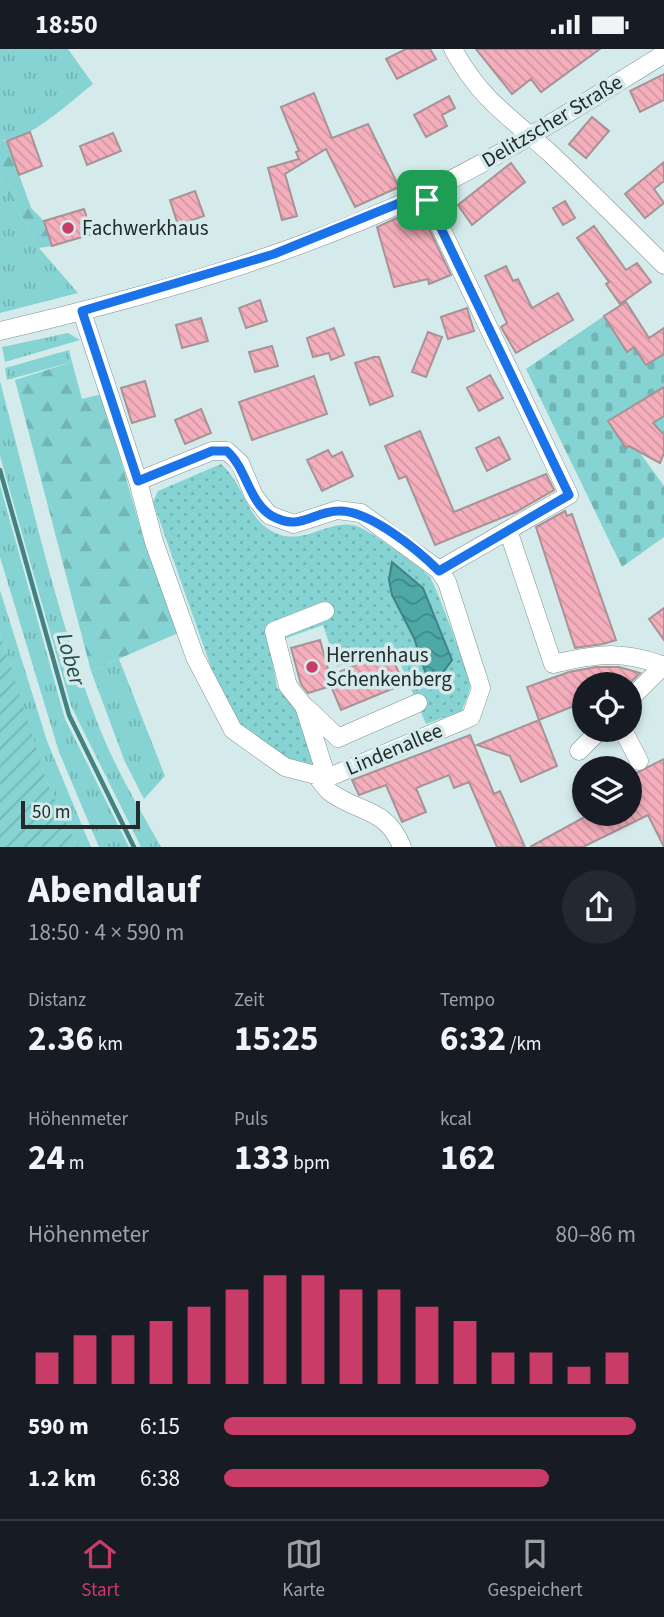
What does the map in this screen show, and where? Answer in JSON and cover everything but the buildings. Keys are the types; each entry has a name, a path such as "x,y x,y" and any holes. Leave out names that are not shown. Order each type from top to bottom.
{"street":[{"path":"453,49 466,73 493,107 530,135 664,265"},
{"name":"Delitzscher Straße","path":"0,331 82,311 274,254 424,193 530,135 664,54"},
{"path":"424,193 569,495 509,533 458,557 439,571"},
{"name":"Lindenallee","path":"82,311 138,481 154,542 195,657 233,730 285,767 321,777 471,717 481,688 447,582 439,571 361,513 337,510 294,524 270,515 254,496 240,463 227,451 212,451 138,481"},
{"path":"509,533 553,664 597,653 645,659 663,665 642,687"},
{"path":"325,611 274,631 288,686 304,706 338,738 418,703"},
{"path":"304,706 321,777 330,792 382,817 394,828 402,847"},
{"path":"579,751 588,742"}],"green space":[{"path":"0,49 68,49 93,84 36,128 11,139 0,140"},
{"path":"0,140 7,141 31,208 44,221 52,246 39,248 0,179"},
{"path":"0,179 39,248 78,293 0,313"},
{"path":"604,316 627,352 634,347 664,354 664,434 640,453 664,486 664,537 622,567 526,369"},
{"path":"68,333 80,340 5,362 2,347"},
{"path":"69,350 72,362 7,380 5,368"},
{"path":"72,362 82,399 102,394 144,541 178,633 91,671 15,380"},
{"path":"0,381 44,551 81,678 110,752 161,847 141,847 71,706 0,456"},
{"path":"221,464 235,480 254,515 267,528 280,535 303,536 336,526 359,527 429,576 469,679 470,689 462,711 426,724 392,644 337,667 323,625 270,644 277,688 299,714 318,769 288,761 239,723 219,690 153,502 158,491"},
{"path":"0,485 65,719 129,847 99,847 59,752 0,557"},
{"path":"0,590 47,741 91,847 78,847 47,782 0,633"},
{"path":"0,633 47,782 78,847 0,847"},
{"path":"119,659 165,776 144,799 125,762 91,671"}],"water":[{"path":"392,562 423,588 452,660 438,679 426,674 414,638 392,595 389,580"}],"waterway":[{"name":"Lober","path":"0,470 69,715 134,847"}],"place":[{"name":"Fachwerkhaus","path":"68,228"},
{"name":"Herrenhaus Schenkenberg","path":"312,667"}],"route":[{"path":"424,193 427,200 569,495 509,533 458,557 439,571 361,513 337,510 294,524 270,515 254,496 240,463 227,451 212,451 138,481 82,311 202,278 274,254 424,193"}]}
